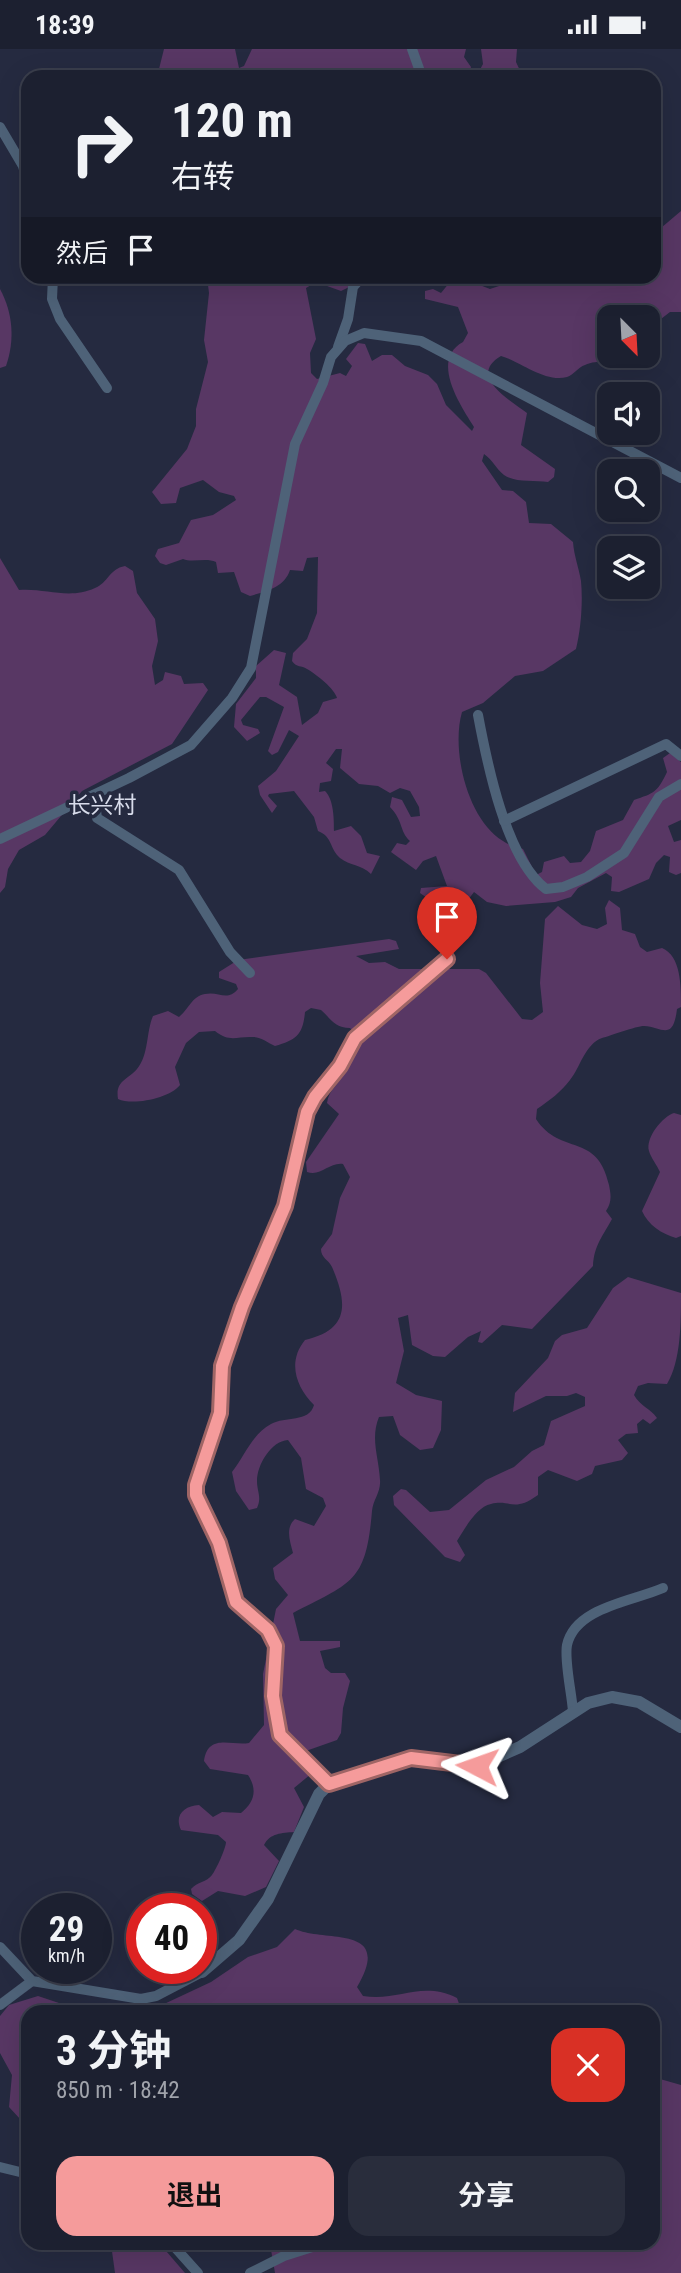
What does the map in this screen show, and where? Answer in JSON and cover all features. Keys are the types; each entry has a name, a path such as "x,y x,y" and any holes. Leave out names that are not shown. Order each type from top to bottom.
{"street":[{"path":"412,49 420,70"},
{"path":"0,127 21,163"},
{"path":"53,284 52,299 60,319 107,389"},
{"path":"337,350 348,319 356,284"},
{"path":"0,839 191,745 232,698 251,668 295,444 323,383 331,357 345,341 363,333 421,341 681,478"},
{"path":"478,715 489,776 504,821 534,881 545,889 563,887 587,877 624,853 659,797 681,784"},
{"path":"504,821 666,744 681,756"},
{"path":"94,795 97,818 179,870 230,952 250,973"},
{"path":"329,1784 280,1735 273,1696 276,1646 268,1630 236,1602 219,1543 196,1495 196,1485 220,1413 222,1366 242,1307 285,1206 307,1112 315,1097 340,1066 355,1038 447,959"},
{"path":"573,1711 567,1645 579,1623 611,1605 663,1588"},
{"path":"217,1959 239,1940 268,1899 318,1794 329,1784 411,1758 477,1766 520,1747 588,1703 612,1697 639,1702 681,1727"},
{"path":"0,1947 21,1969"},
{"path":"0,2005 27,1984"},
{"path":"55,1984 141,1999 181,1984"},
{"path":"0,2167 21,2172"},
{"path":"177,2250 198,2273"},
{"path":"250,2273 303,2250"}],"shaded area":[{"path":"164,49 235,49 239,68 244,66 252,49 466,49 464,57 471,67 470,70 159,70"},
{"path":"481,49 517,49 516,62 520,70 480,70 483,64"},
{"path":"681,211 681,312 670,312 660,320 660,305 597,305 597,362 580,367 572,375 559,378 541,374 501,356 488,372 502,395 527,413 521,445 555,469 554,477 548,482 514,479 504,475 484,454 482,461 502,490 513,491 526,502 529,523 551,524 573,542 581,581 581,615 576,649 543,671 515,676 483,703 462,712 459,745 465,783 480,817 490,831 503,841 523,849 536,875 542,872 544,862 564,856 570,863 581,862 590,851 596,831 623,820 634,800 651,794 657,788 667,772 663,758 670,753 681,762 681,820 668,826 674,842 681,840 681,873 676,875 669,872 670,857 664,855 656,863 649,879 619,892 611,891 612,877 606,873 578,888 571,897 555,902 506,906 487,902 474,892 462,908 450,914 420,893 421,888 447,886 436,856 423,861 416,870 391,852 397,843 406,845 410,841 390,807 392,797 402,800 411,817 420,816 419,807 410,791 400,788 390,793 378,786 359,784 340,768 342,749 336,749 326,763 333,769 331,781 320,783 319,792 325,791 330,799 334,831 351,826 361,836 367,853 380,856 371,874 340,858 326,836 318,831 314,817 294,791 269,794 277,806 272,813 260,795 258,786 276,771 299,736 289,730 278,752 272,755 268,751 284,707 266,697 260,697 241,720 243,725 258,729 260,733 247,741 234,727 236,704 256,678 256,666 274,650 286,653 279,685 297,697 302,725 318,713 323,702 337,698 333,690 320,678 292,661 293,653 307,639 317,613 318,557 307,558 303,571 290,570 274,588 250,596 241,592 234,572 218,573 216,562 183,559 166,565 160,563 155,556 158,549 179,543 191,520 213,515 236,500 234,496 219,492 203,480 180,488 176,503 161,504 152,492 187,449 196,426 196,409 208,362 204,340 208,284 313,284 306,288 316,339 310,353 311,373 317,379 340,373 346,376 352,366 346,359 358,343 365,344 372,361 382,355 392,355 405,366 428,375 437,384 446,405 472,431 474,427 456,395 448,371 453,350 463,342 468,333 458,307 425,299 425,291 433,289 441,293 448,284 477,284 490,289 502,284 661,284 661,228"},
{"path":"322,284 356,284 341,291"},
{"path":"0,289 8,307 11,337 6,366 0,368"},
{"path":"0,558 19,590 76,593 99,586 112,573 125,566 133,571 137,593 155,619 158,641 152,666 155,685 163,680 165,672 181,676 184,684 203,683 208,690 172,744 82,791 45,835 19,850 8,869 5,887 0,893"},
{"path":"609,900 620,908 622,930 635,934 640,947 647,952 662,948 673,957 679,972 681,1007 677,1009 670,1029 640,1026 596,1041 567,1084 537,1109 536,1119 546,1131 556,1138 587,1150 603,1168 611,1195 606,1211 612,1219 597,1246 593,1266 532,1329 502,1325 482,1343 478,1342 481,1331 468,1337 445,1357 433,1356 412,1345 408,1315 398,1318 404,1351 396,1383 416,1395 442,1401 441,1430 433,1448 420,1450 400,1435 393,1416 379,1417 375,1441 380,1484 373,1507 366,1553 353,1577 343,1586 293,1613 300,1641 340,1641 340,1647 320,1651 325,1668 331,1673 345,1673 350,1681 343,1708 341,1733 337,1740 303,1752 297,1760 311,1774 294,1788 304,1807 294,1832 273,1836 264,1845 279,1861 266,1887 245,1896 218,1891 192,1893 191,1889 212,1875 226,1842 218,1835 181,1830 180,1816 185,1809 199,1805 213,1817 222,1812 241,1813 252,1801 254,1791 248,1775 210,1769 204,1761 206,1752 215,1744 249,1743 264,1725 263,1674 276,1609 288,1595 275,1579 273,1568 293,1553 289,1535 290,1526 295,1519 314,1526 326,1506 323,1498 306,1489 301,1458 288,1440 271,1449 262,1461 258,1475 257,1508 249,1510 236,1491 232,1472 254,1439 265,1428 277,1422 302,1417 311,1411 314,1405 298,1382 296,1357 305,1340 330,1330 341,1314 341,1293 337,1280 321,1249 332,1234 340,1198 350,1177 343,1164 312,1173 307,1172 306,1162 339,1114 327,1103 328,1099 361,1040 350,1028 337,1025 321,1010 311,1008 305,1012 303,1026 298,1035 275,1046 256,1037 229,1038 215,1031 199,1032 186,1043 175,1067 180,1085 168,1094 133,1102 118,1099 118,1088 141,1063 153,1016 168,1011 179,1017 193,1000 201,995 210,993 226,996 234,993 238,989 236,984 219,978 219,972 238,960 389,939 396,941 399,949 356,956 369,963 385,962 399,969 479,969 486,973 522,1019 532,1020 543,1012 540,983 545,919 558,906 582,925 597,929 607,924 605,908"},
{"path":"674,1113 681,1115 681,1236 676,1238 656,1228 642,1211 660,1172 648,1146 660,1123"},
{"path":"628,1277 681,1293 679,1341 672,1375 667,1384 648,1383 638,1386 634,1395 657,1418 650,1424 643,1419 637,1424 638,1433 626,1434 618,1440 628,1453 622,1460 595,1466 592,1474 577,1481 548,1470 538,1477 538,1495 530,1500 517,1504 491,1504 480,1509 457,1541 465,1555 460,1562 445,1557 394,1505 393,1496 401,1489 406,1490 430,1512 449,1510 486,1480 514,1467 532,1451 544,1445 551,1421 585,1406 585,1397 576,1393 546,1396 513,1412 515,1393 548,1358 555,1341 562,1335 587,1328 613,1288"},
{"path":"295,1929 352,1940 362,1945 367,1953 366,1967 357,1987 363,1996 432,1991 457,1998 460,2005 162,2005 207,1984 217,1984 217,1978 248,1957 277,1947"},
{"path":"38,1996 65,2005 21,2005 21,2120 9,2107 12,2075 0,2053 0,2016 9,2005"},
{"path":"660,2079 681,2085 681,2273 275,2273 271,2250 660,2250"},
{"path":"112,2250 165,2250 185,2273 115,2273"}],"district":[{"name":"长兴村","path":"102,805"}],"route":[{"path":"447,959 355,1038 340,1066 315,1097 307,1112 285,1206 242,1307 222,1366 220,1413 196,1485 196,1495 219,1543 236,1602 268,1630 276,1646 273,1696 280,1735 329,1784 411,1758 454,1766 477,1766"}]}
